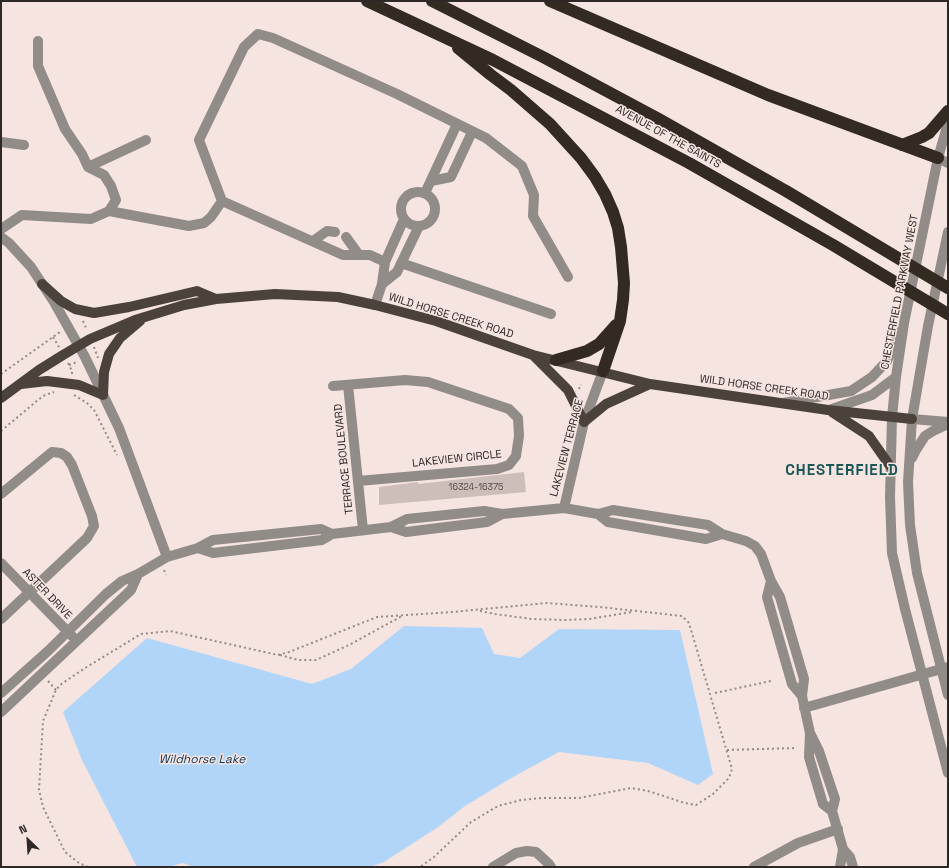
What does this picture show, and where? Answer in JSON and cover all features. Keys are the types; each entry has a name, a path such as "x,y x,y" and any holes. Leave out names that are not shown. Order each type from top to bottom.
{"highway":[{"name":"AVENUE OF THE SAINTS","path":"367,1 443,36 558,93 689,163 833,245 948,314"},
{"name":"AVENUE OF THE SAINTS","path":"432,1 543,57 657,118 786,190 948,288"},
{"path":"550,1 768,95 943,161"},
{"path":"443,36 534,109 582,158 596,177 613,212 621,247 624,283 623,300 620,321 603,371"},
{"path":"902,145 929,133 948,111"},
{"path":"556,360 587,351 599,344 620,321"}],"main road":[{"path":"42,284 61,301 75,309 94,313 128,307 197,291 216,299"},
{"name":"WILD HORSE CREEK ROAD","path":"1,398 45,366 79,346 146,316 184,305 216,299 275,294 338,297 375,305 436,321 533,354 650,384 828,410 912,419"},
{"path":"20,384 46,381 79,385 102,395 104,372 109,354 120,338 146,316"},
{"path":"533,354 568,390 584,422 606,404 650,384"},
{"path":"828,410 869,436 890,466"}],"street":[{"path":"385,262 370,255 344,255 222,201 199,140 244,47 258,34 273,38 397,94 486,138 522,166 534,195 533,216 568,277"},
{"path":"1,229 22,215 91,219 109,211 116,200 111,186 104,175 88,167 82,154 66,129 38,66 38,41"},
{"name":"CHESTERFIELD PARKWAY WEST","path":"948,123 943,161 921,242 904,323 892,417 890,466 892,553 904,609 948,773"},
{"path":"425,193 457,124"},
{"path":"431,181 451,177 472,132"},
{"path":"88,167 146,140"},
{"path":"1,142 24,145"},
{"path":"414,192 425,193 434,201 435,212 429,222 419,226 413,225 404,219 400,208 404,198 414,192"},
{"path":"109,211 189,226 204,223 211,217 222,201"},
{"path":"375,305 382,284 385,262 404,219"},
{"path":"382,284 397,272 419,226"},
{"path":"313,241 327,231 335,232"},
{"path":"948,232 928,326 912,419 908,482 910,525 916,573 944,668 948,695"},
{"path":"1,237 9,243 31,267 69,327 79,346 119,428 163,559"},
{"path":"346,237 359,255"},
{"path":"401,263 551,314"},
{"path":"780,403 852,391 872,377 887,361 898,332 904,323"},
{"name":"LAKEVIEW TERRACE","path":"564,508 584,422 603,371"},
{"path":"828,410 872,395 896,377"},
{"name":"LAKEVIEW CIRCLE","path":"348,385 405,380 428,382 509,409 518,418 519,436 516,456 510,465 497,468 358,481"},
{"path":"333,386 348,385"},
{"name":"TERRACE BOULEVARD","path":"348,385 363,530"},
{"path":"912,419 948,423"},
{"path":"909,466 916,450 925,436 933,430 948,423"},
{"path":"1,494 52,452 61,453 68,457 72,465 92,516 94,526 87,538 1,619"},
{"path":"1,693 68,632 106,594 122,581 138,574 163,559 198,548 213,540 321,529 332,534 391,527 407,519 484,511 502,514 564,508 598,514 613,510 708,525 722,534 746,541 755,546 761,554 770,581 780,597 804,679 802,696 810,733 819,751 835,799 832,811 843,849 840,867"},
{"path":"598,514 608,522 698,538 706,539 722,534"},
{"name":"ASTER DRIVE","path":"1,563 77,641"},
{"path":"1,712 131,590 138,574"},
{"path":"804,708 944,668"},
{"path":"754,867 793,846 838,829"},
{"path":"843,849 850,857 852,867"},
{"path":"493,867 516,853 527,851 536,852 551,867"}],"path":[{"path":"1,374 54,335 83,320 85,311"},
{"path":"579,389 581,384"},
{"path":"1,431 38,400 45,395 54,392"},
{"path":"69,393 87,403 94,410 119,459"},
{"path":"163,559 166,575"},
{"path":"278,655 377,617 546,603 682,616 689,623 728,750 732,769 729,778 713,794 696,805 648,791 631,788 579,798 541,798 521,800 498,806 472,822 434,857 420,867"},
{"path":"476,610 532,619 565,620 589,619 635,611"},
{"path":"88,867 79,863 65,852 43,807 39,790 43,721 56,690 60,685 141,634 170,631 298,660 316,660 404,615"},
{"path":"715,693 771,681"},
{"path":"48,682 56,690"},
{"path":"728,750 796,748"}],"water":[{"name":"Wildhorse Lake","path":"404,626 482,628 494,654 520,658 559,629 680,630 713,774 698,785 648,763 559,752 511,778 465,806 438,827 384,862 370,867 194,867 183,863 168,867 137,867 82,760 63,712 147,638 312,684 351,669"}],"building":[{"path":"524,472 526,492 379,505 379,487"}],"district":[{"name":"CHESTERFIELD","path":"842,471"}]}
